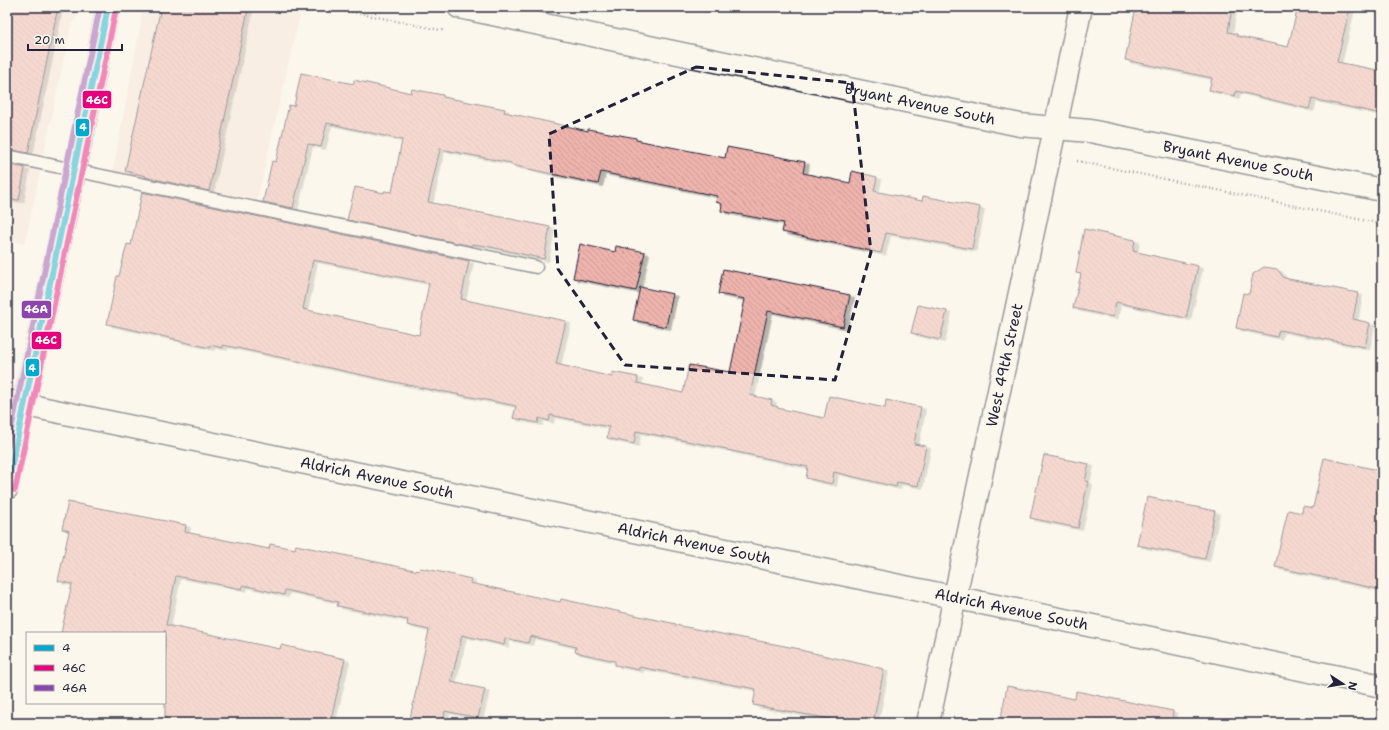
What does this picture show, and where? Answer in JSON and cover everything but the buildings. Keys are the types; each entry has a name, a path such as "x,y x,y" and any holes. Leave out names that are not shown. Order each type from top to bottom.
{"street":[{"path":"7,488 15,403 75,171 108,7"},
{"name":"Bryant Avenue South","path":"459,7 1020,124 1090,131 1382,190"},
{"name":"West 49th Street","path":"928,723 1080,7"},
{"name":"Aldrich Avenue South","path":"15,403 1382,686"}],"lane":[{"path":"7,156 536,267"}],"path":[{"path":"1076,161 1382,224"}],"highlighted area":[{"path":"696,67 852,83 871,252 835,380 625,365 558,269 549,134"}],"shaded area":[{"path":"7,7 82,7 71,26 25,244 7,240"},
{"path":"141,7 302,7 256,205 111,179 141,22"}],"transit line":[{"name":"46A","path":"7,449 100,7"},
{"name":"4","path":"7,488 108,7"},
{"name":"46C","path":"15,490 116,9"}]}
